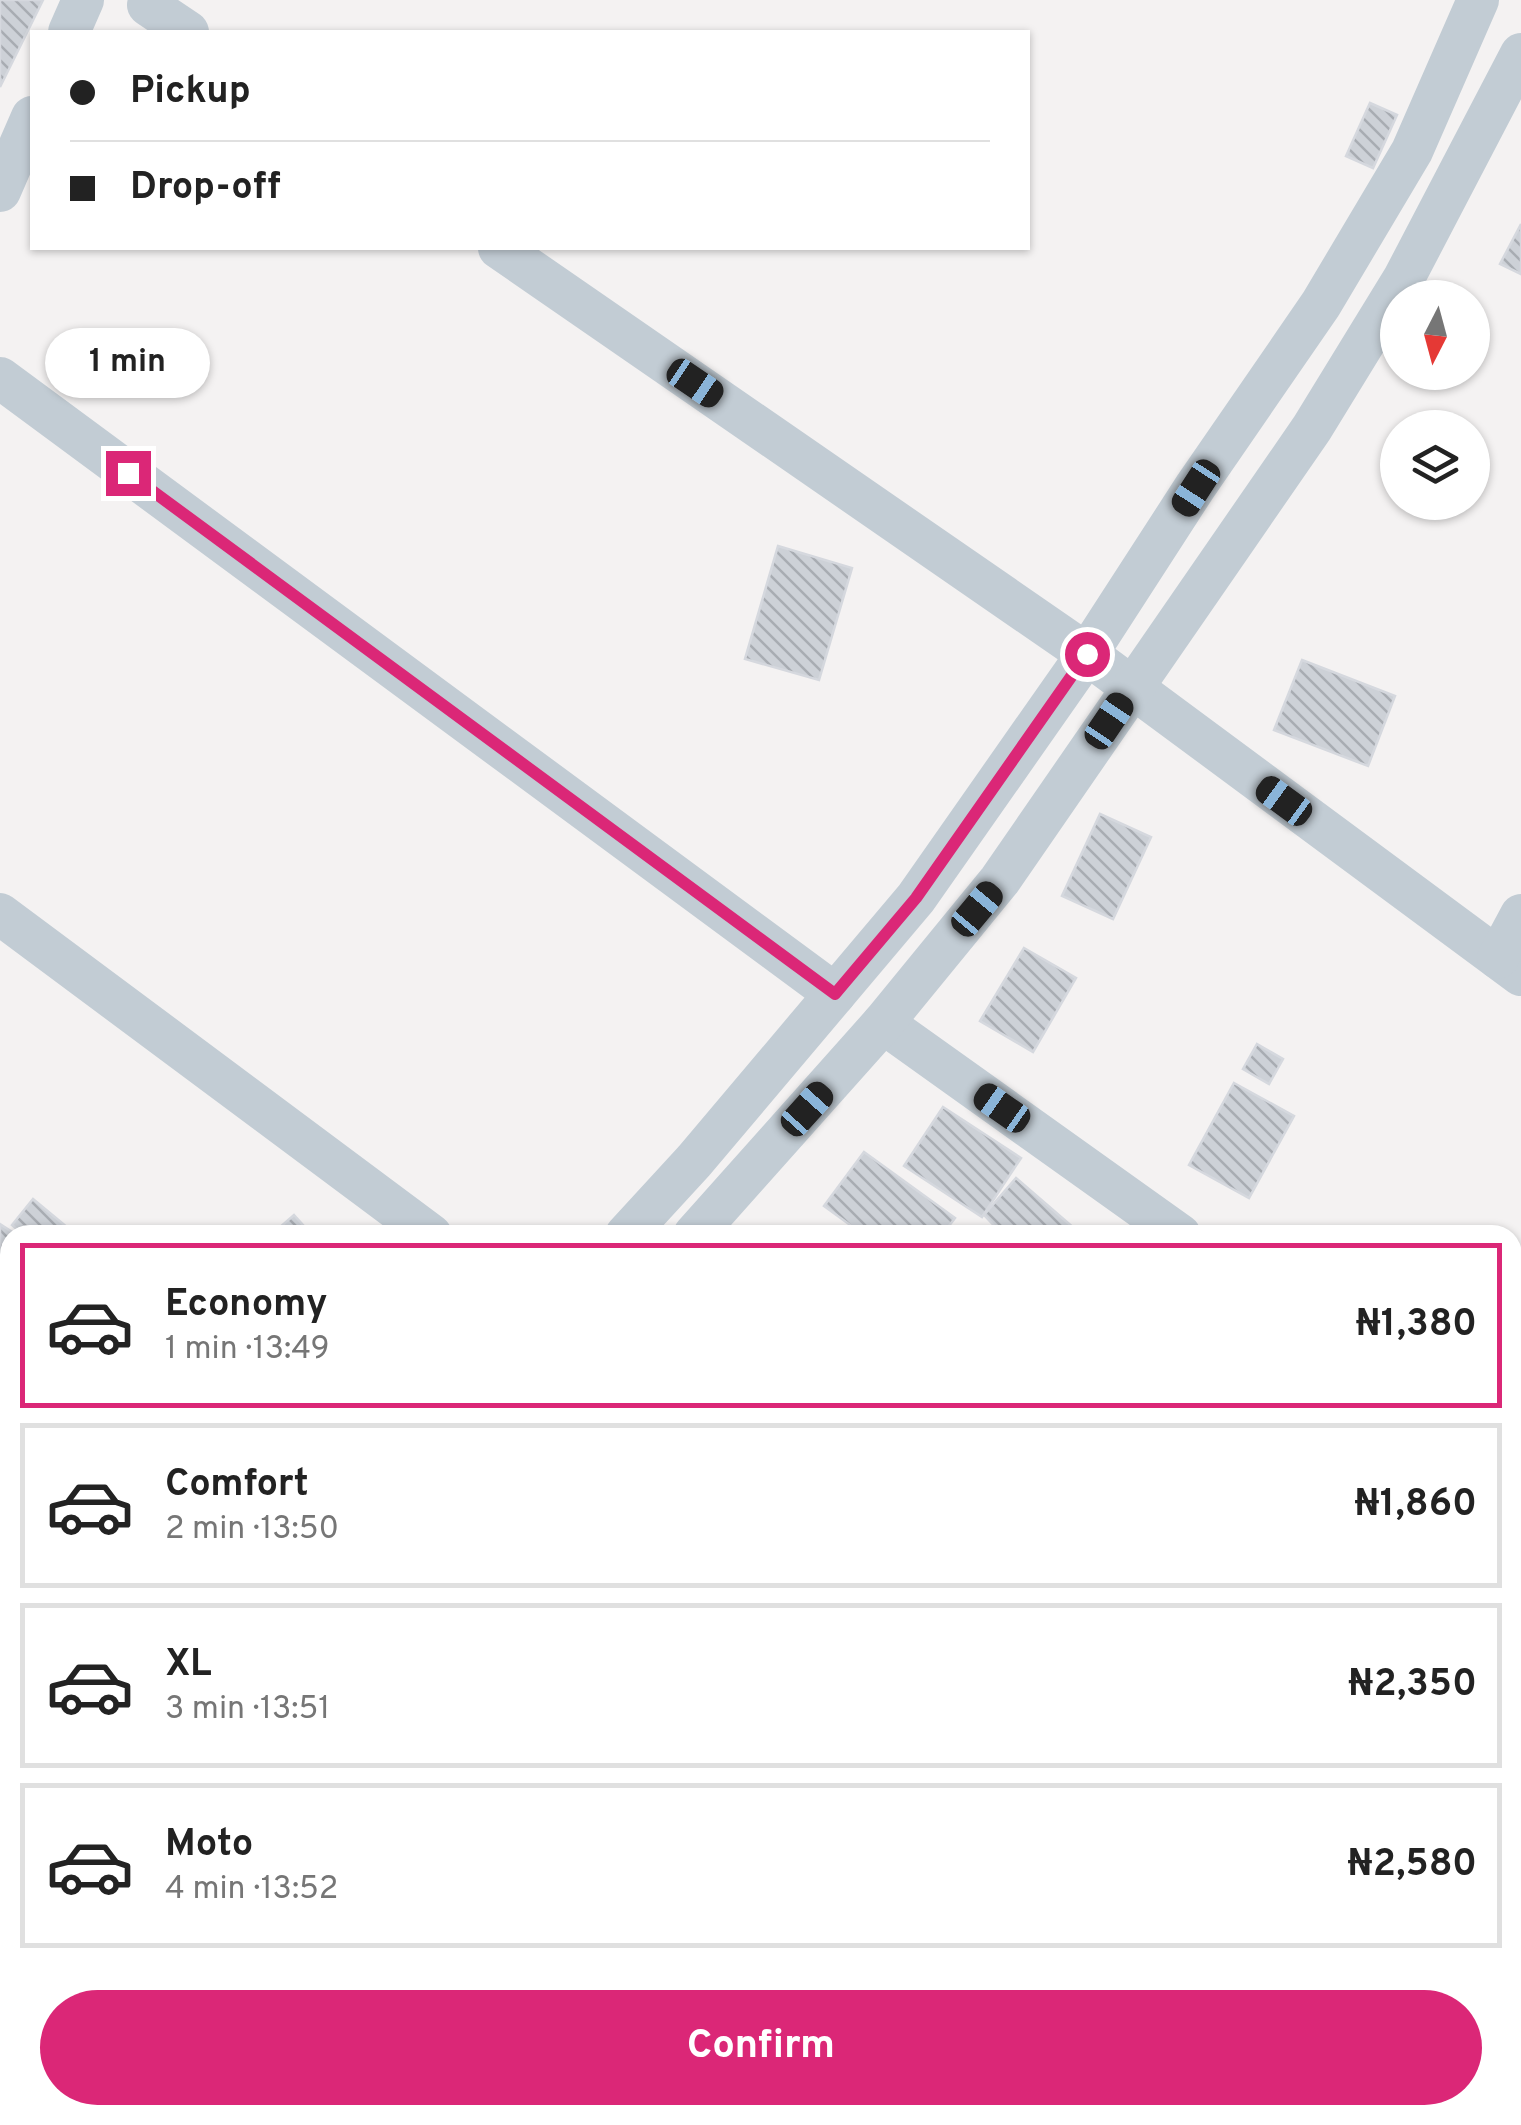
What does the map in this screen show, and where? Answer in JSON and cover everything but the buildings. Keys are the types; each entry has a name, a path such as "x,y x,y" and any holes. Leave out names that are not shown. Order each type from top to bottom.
{"street":[{"path":"70,30 83,0"},
{"path":"635,1225 916,898 1087,654 1321,304 1412,151 1478,0"},
{"path":"148,5 185,30"},
{"path":"703,1225 883,1023 1000,880 1312,428 1404,278 1521,54"},
{"path":"0,192 30,122"},
{"path":"502,250 1087,654 1509,966 1521,915"},
{"path":"1321,304 1366,340"},
{"path":"0,378 835,994"},
{"path":"0,914 418,1225"},
{"path":"883,1023 1166,1225"},
{"path":"694,1160 730,1194"}],"route":[{"path":"128,473 835,994 916,898 1087,654"}]}
